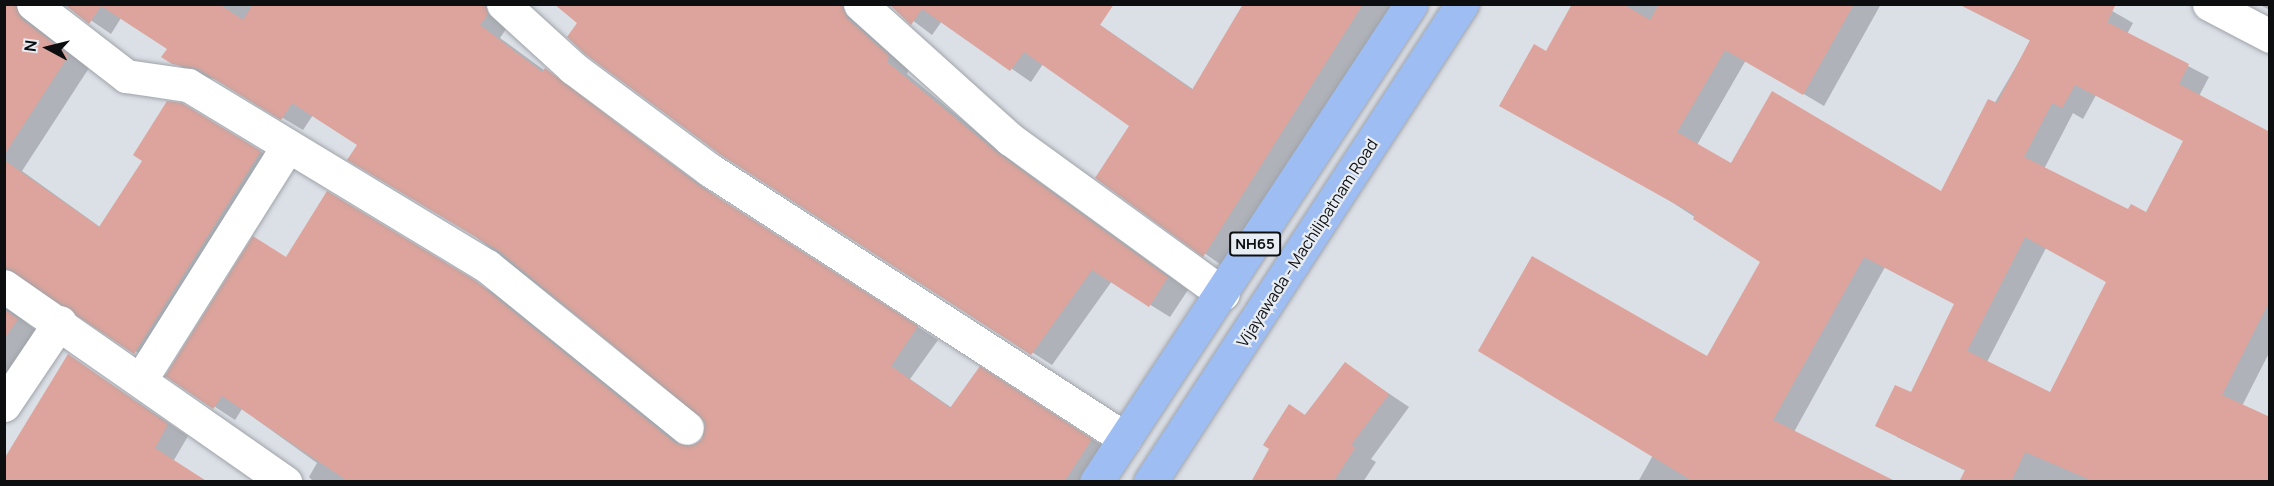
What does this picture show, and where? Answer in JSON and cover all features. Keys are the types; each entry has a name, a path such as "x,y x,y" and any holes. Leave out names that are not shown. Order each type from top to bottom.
{"highway":[{"name":"NH65","path":"1096,482 1223,294 1410,4"},
{"name":"Vijayawada - Machilipatnam Road","path":"1150,482 1462,4"}],"street":[{"path":"33,4 126,76 188,85 286,149 487,267 687,428"},
{"path":"503,4 573,68 710,170 1125,438"},
{"path":"860,4 1010,139 1223,294"},
{"path":"2209,4 2270,36"},
{"path":"141,379 286,149"},
{"path":"4,286 60,322 285,482"},
{"path":"4,405 60,322"}],"building":[{"path":"4,4 15,4 22,19 69,55 4,155"},
{"path":"64,4 219,4 243,20 253,4 485,4 488,14 480,25 542,72 545,68 700,186 918,326 891,366 950,408 980,366 1092,439 1064,482 349,482 222,396 213,409 165,376 253,236 286,257 327,191 476,281 675,443 694,445 702,439 705,422 499,251 347,160 357,145 292,103 281,120 198,69 172,64 161,57 167,49 101,6 89,24"},
{"path":"554,4 842,4 847,18 889,56 887,62 999,154 1168,277 1149,307 1092,270 1031,355 721,155 585,54 567,37 577,23"},
{"path":"889,4 1114,4 1100,25 1192,90 1243,4 1363,4 1203,257 1095,178 1129,126 1024,52 1010,71 922,9 911,25"},
{"path":"1572,4 1623,4 1650,20 1659,4 1854,4 1803,95 1725,50 1677,132 1731,163 1772,91 1941,191 1988,99 1997,103 2030,40 1958,4 2116,4 2107,22 2189,64 2179,84 2270,132 2270,300 2222,395 2270,417 2270,482 2095,482 2025,452 2011,482 1959,482 1965,470 1875,426 1895,385 1911,392 1954,304 1864,257 1773,420 1897,482 1694,482 1478,351 1532,256 1707,356 1760,262 1693,219 1695,215 1499,106 1534,44 1546,51","holes":["2075,85 2183,141 2146,212 2131,204 2128,209 2024,157 2052,103 2062,108","2025,237 2106,282 2050,392 1967,351"]},
{"path":"167,101 182,103 261,151 134,354 4,267 4,160 99,227 142,161 133,155"},
{"path":"4,309 18,319 4,339"},
{"path":"68,354 168,424 155,448 208,482 4,482 4,459"},
{"path":"1345,362 1389,394 1351,445 1355,448 1333,482 1251,482 1269,449 1263,445 1289,404 1305,415"}]}
